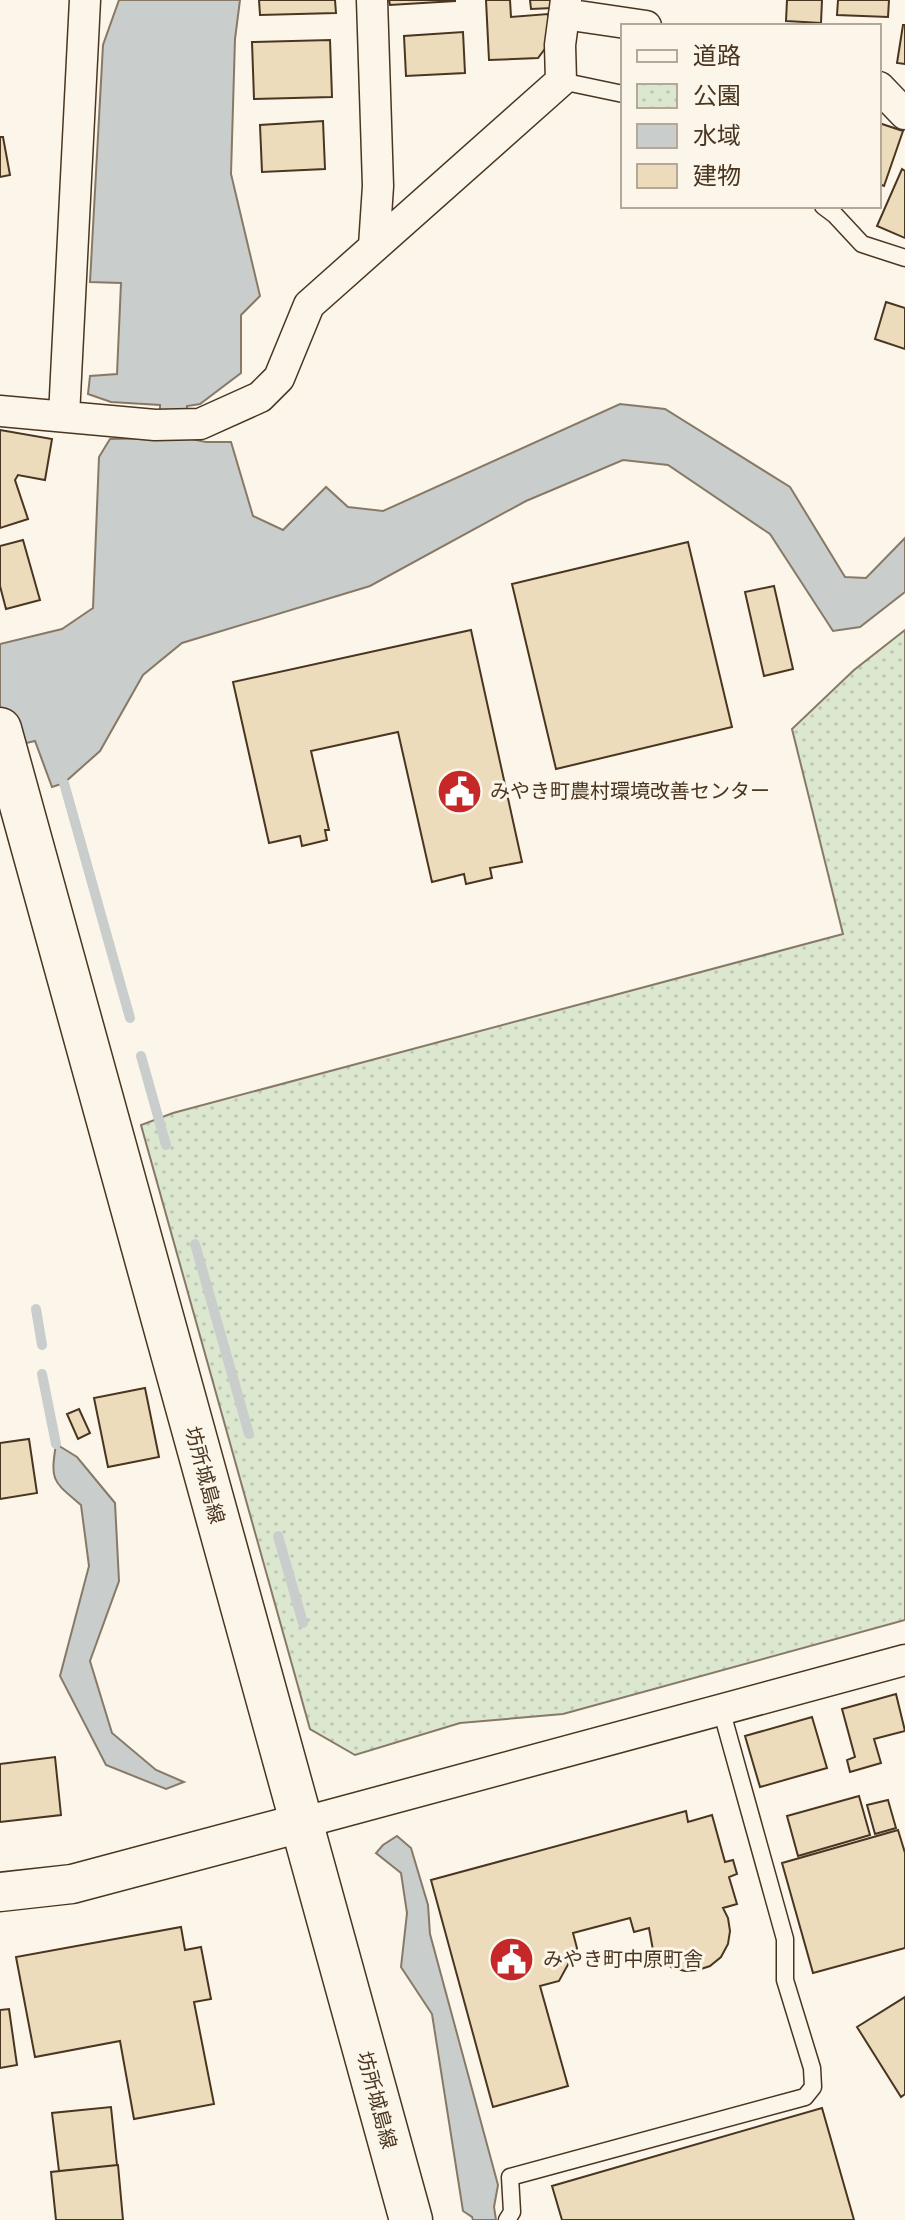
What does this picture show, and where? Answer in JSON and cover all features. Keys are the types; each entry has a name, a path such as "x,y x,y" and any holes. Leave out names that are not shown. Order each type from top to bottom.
{"main road":[{"name":"坊所城島線","path":"0,729 411,2220"}],"street":[{"path":"64,416 85,0"},
{"path":"372,0 378,186 374,246"},
{"path":"0,411 190,426 260,397 279,378 309,305 561,81 560,45 565,7 637,24"},
{"path":"881,89 905,114"},
{"path":"0,1892 72,1884 905,1660"}],"lane":[{"path":"561,81 621,94"},
{"path":"826,208 862,244 905,258"},
{"path":"507,2220 512,2212 510,2177 805,2097 813,2087 812,2068 785,1980 785,1939 721,1709"}],"green space":[{"path":"905,630 905,1620 563,1714 460,1723 355,1755 310,1729 141,1125 173,1113 843,934 792,729 854,670"}],"water":[{"path":"119,0 240,0 235,39 231,174 260,296 241,315 241,373 200,404 187,406 186,438 231,442 253,516 283,530 326,487 348,507 383,511 620,404 665,409 790,487 845,577 866,578 905,538 905,592 860,627 833,631 770,534 668,465 623,460 526,501 370,586 182,643 143,675 100,751 64,783 52,787 35,741 0,749 0,644 62,629 93,608 99,457 110,439 160,438 160,405 111,402 88,394 90,376 117,374 121,283 90,282 103,45"},
{"path":"56,1444 77,1457 115,1503 119,1581 90,1661 112,1733 156,1770 184,1782 166,1789 106,1765 60,1676 89,1566 81,1505 59,1485 54,1474"},
{"path":"397,1836 411,1848 428,1905 430,1934 498,2185 494,2207 496,2220 473,2220 463,2211 432,2014 401,1967 407,1913 401,1873 376,1853"}],"building":[{"path":"259,0 335,0 336,13 260,15"},
{"path":"389,0 455,0 455,1 390,5"},
{"path":"486,0 510,0 511,17 548,14 550,42 538,58 489,60"},
{"path":"530,0 552,0 552,8 531,9"},
{"path":"787,0 822,0 821,23 786,21"},
{"path":"838,0 889,0 888,17 837,15"},
{"path":"905,25 905,64 897,63"},
{"path":"463,32 465,73 406,76 404,36"},
{"path":"330,40 332,97 254,99 252,42"},
{"path":"323,121 325,169 262,172 260,125"},
{"path":"881,124 903,131 884,186 881,185"},
{"path":"0,137 3,137 10,175 0,177"},
{"path":"902,169 905,171 905,238 877,226"},
{"path":"886,302 905,308 905,349 875,339"},
{"path":"0,430 52,439 45,480 18,475 15,480 28,519 0,528"},
{"path":"23,540 40,600 6,609 0,586 0,546"},
{"path":"688,542 732,727 556,769 512,584"},
{"path":"774,586 793,669 764,676 745,592"},
{"name":"みやき町農村環境改善センター","path":"471,630 522,862 490,868 492,878 466,884 464,874 432,882 398,732 311,751 329,830 325,830 327,840 302,846 300,836 269,843 233,682"},
{"path":"145,1388 159,1457 108,1467 94,1398"},
{"path":"79,1409 90,1433 78,1439 67,1414"},
{"path":"29,1439 37,1493 0,1499 0,1443"},
{"path":"896,1694 905,1731 874,1739 881,1763 850,1772 847,1760 855,1757 842,1709"},
{"path":"812,1717 827,1768 760,1787 745,1736"},
{"path":"55,1757 61,1815 0,1822 0,1764"},
{"path":"859,1796 870,1835 798,1856 787,1816"},
{"path":"888,1800 896,1828 875,1834 867,1805"},
{"name":"みやき町中原町舎","path":"686,1811 688,1822 712,1815 725,1862 733,1860 737,1874 729,1877 737,1904 723,1908 730,1931 721,1957 710,1966 698,1970 673,1968 661,1961 653,1950 649,1928 634,1932 630,1918 573,1933 577,1948 559,1981 540,1986 568,2086 493,2107 431,1880"},
{"path":"898,1830 905,1853 905,1948 813,1973 782,1863"},
{"path":"181,1927 185,1950 201,1947 211,1999 194,2002 214,2104 134,2119 120,2041 35,2057 16,1957"},
{"path":"905,1997 905,2094 901,2097 857,2027"},
{"path":"9,2009 17,2065 0,2068 0,2010"},
{"path":"111,2107 117,2165 59,2171 52,2113"},
{"path":"822,2108 854,2220 562,2220 552,2186"},
{"path":"118,2165 123,2220 56,2220 51,2172"}],"waterway":[{"path":"64,783 130,1018"},
{"path":"141,1056 166,1145"},
{"path":"195,1244 249,1434"},
{"path":"36,1309 42,1345"},
{"path":"42,1374 56,1444"},
{"path":"278,1536 303,1623"}],"place":[{"name":"みやき町農村環境改善センター","path":"459,791"},
{"name":"みやき町中原町舎","path":"512,1959"}]}
